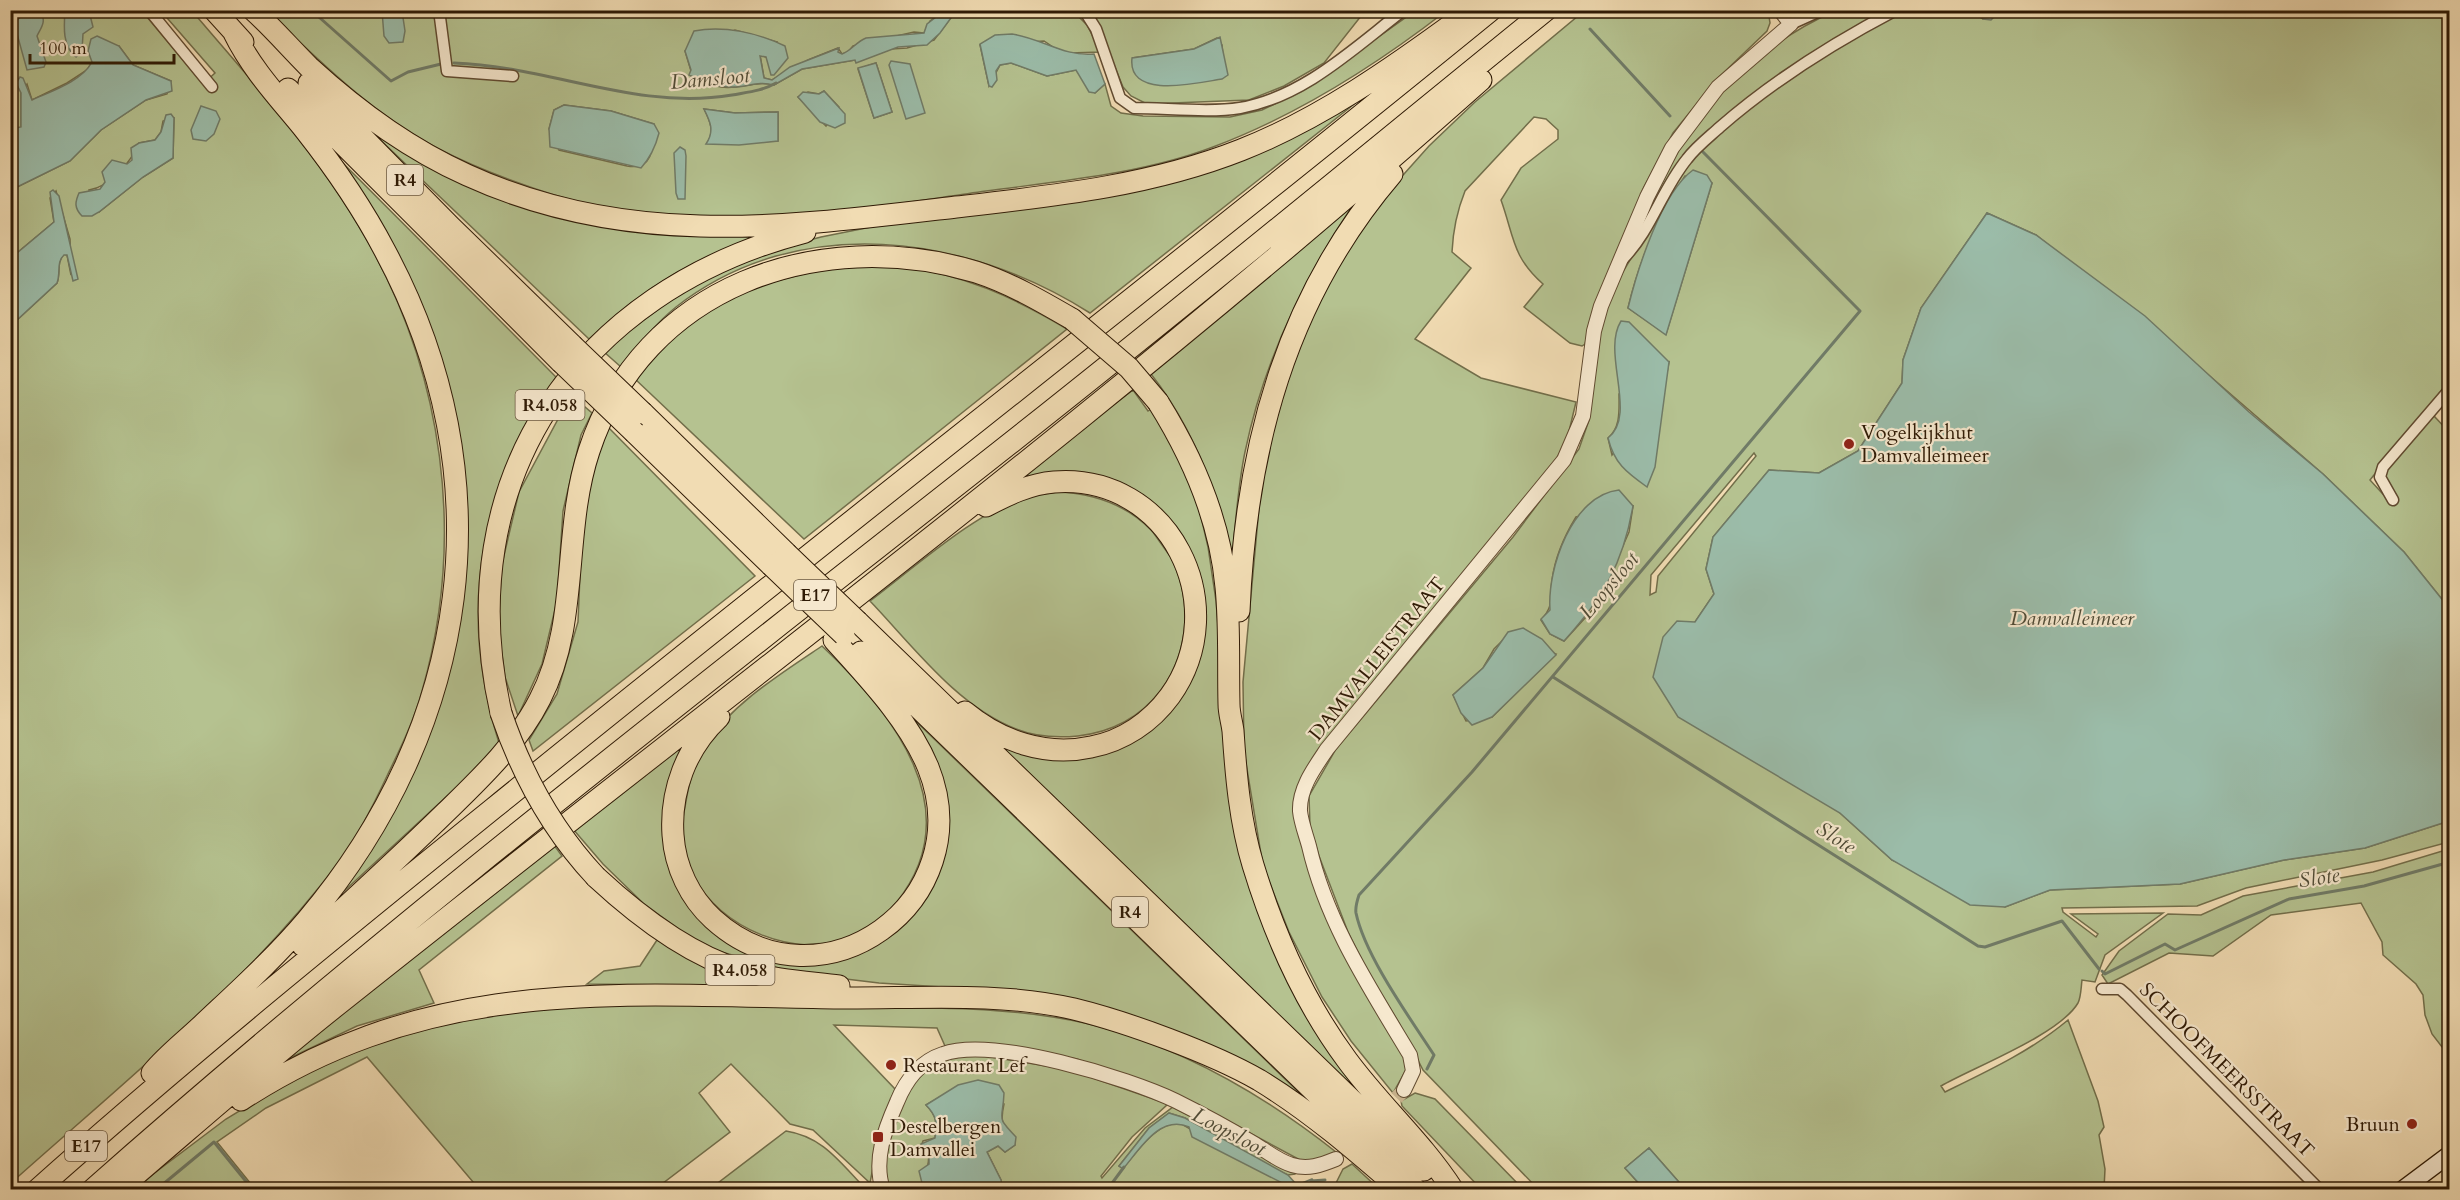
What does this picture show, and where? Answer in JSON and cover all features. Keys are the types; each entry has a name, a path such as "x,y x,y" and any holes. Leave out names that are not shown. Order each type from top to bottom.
{"highway":[{"name":"R4","path":"214,10 326,130 566,353 643,413 845,632 1416,1190"},
{"name":"R4","path":"242,10 442,218 566,353 634,433 778,559 812,605 845,632 919,682 1443,1190"},
{"path":"253,10 309,66 371,118 420,151 467,176 566,210 629,223 695,227 759,226 885,215 1111,187 1204,164 1294,125 1378,75 1471,10"},
{"name":"E17","path":"37,1190 135,1103 621,705 1289,175 1491,10"},
{"name":"E17","path":"92,1190 332,983 623,746 975,472 1546,10"},
{"path":"118,1190 346,998 902,562 1226,301 1364,185 1544,27 1556,10"},
{"path":"135,1103 154,1070 273,958 307,920 373,831 422,732 444,657 455,589 457,516 450,439 437,376 411,304 385,250 348,189 308,134 246,57 234,33"},
{"path":"1232,728 1239,598 1249,503 1260,435 1278,372 1292,334 1308,299 1341,241 1374,195 1403,161 1496,67"},
{"name":"R4.058","path":"885,215 789,236 727,258 659,294 606,337 559,391 535,430 509,486 492,559 489,635 501,713 518,758 543,809 566,842 596,877 637,912 681,942 741,970 797,981 948,996"},
{"path":"233,1022 250,994 478,781 532,714 548,684 561,641 579,492 590,448 618,390 656,342 678,320 709,299 767,272 836,257 870,256 934,262 977,273 1026,293 1072,319 1113,353 1158,402 1189,454 1201,484 1219,546 1226,586 1229,708 1239,798 1252,863 1277,936 1298,978 1347,1060 1440,1169 1453,1190"},
{"path":"902,562 983,507 1012,492 1055,482 1085,484 1121,495 1163,526 1185,562 1196,601 1193,648 1175,688 1150,718 1114,741 1097,746 1054,750 1014,741 988,728 945,695 919,682"},
{"path":"769,665 751,688 713,722 682,770 673,810 674,845 678,866 686,884 707,914 745,942 791,955 835,952 879,933 914,900 927,878 934,858 939,828 933,784 918,748 872,683 845,632"},
{"path":"196,1124 219,1114 308,1062 362,1037 398,1024 467,1008 579,996 716,994 910,999 948,996 1017,1000 1074,1009 1203,1054 1257,1079 1329,1128 1401,1190"}],"main road":[{"path":"2402,1190 2450,1154"}],"street":[{"path":"149,10 212,87"},
{"path":"439,10 447,71 513,76"},
{"path":"1084,10 1096,29 1120,98 1134,108 1239,108 1264,102 1300,85 1330,67 1401,11"},
{"path":"1780,10 1791,24"},
{"name":"DAMVALLEISTRAAT","path":"1404,1090 1413,1071 1410,1055 1349,955 1330,910 1313,865 1300,811 1303,793 1327,749 1564,460 1583,416 1594,331 1647,197 1672,147 1695,114 1737,68 1791,24 1822,10"},
{"name":"DAMVALLEISTRAAT","path":"1619,264 1641,241 1669,185 1695,150 1740,110 1789,73 1896,10"},
{"path":"2392,500 2380,477 2383,467 2450,389"},
{"name":"SCHOOFMEERSSTRAAT","path":"2102,989 2120,990 2127,995 2320,1190"},
{"path":"883,1190 879,1161 883,1140 903,1088 917,1069 927,1061 944,1053 964,1050 1006,1053 1105,1073 1176,1101 1290,1165 1317,1167 1336,1159"}],"green space":[{"path":"1768,10 1770,23 1767,31 1717,79 1673,133 1644,187 1600,292 1585,344 1582,346 1570,343 1524,307 1543,284 1525,265 1515,245 1501,200 1521,168 1558,139 1558,130 1546,119 1534,117 1465,191 1462,198 1453,236 1452,252 1471,268 1415,339 1481,378 1576,402 1566,444 1554,462 1325,742 1298,831 1315,889 1338,943 1404,1056 1406,1070 1393,1093 1351,1041 1322,997 1289,932 1263,866 1244,751 1243,682 1263,465 1301,335 1330,278 1379,202 1429,146 1475,102 1584,11"},
{"path":"2000,10 2449,11 2449,381 2370,480 2392,504 2384,475 2387,470 2433,415 2449,432 2449,608 2404,552 2323,474 2197,365 2036,235 1987,213 1921,308 1903,360 1902,383 1858,451 1819,473 1769,470 1713,537 1706,569 1714,594 1695,622 1840,813 1892,860 2005,907 2050,890 2180,884 2284,860 2365,848 2449,821 2449,842 2382,860 2246,888 2197,906 2062,908 2063,912 2096,937 2098,934 2071,914 2163,913 2105,955 2095,982 2082,980 2078,1003 2053,1027 1941,1086 1945,1092 1993,1068 2024,1051 2068,1020 2098,1101 2104,1127 2099,1135 2105,1169 2104,1189 1797,1190 1796,1186 1790,1190 1685,1189 1649,1148 1625,1168 1644,1189 1538,1189 1423,1070 1348,932 1310,826 1309,796 1336,749 1513,537 1579,449 1589,420 1597,339 1606,309 1621,275 1693,155 1777,85 1855,36 1905,11 1971,11 1983,19 1997,15","holes":["1685,176 1712,183 1666,334 1628,308 1644,256","1669,362 1665,383 1612,455 1608,438 1617,423 1619,394","1754,453 1756,456 1658,576 1656,592 1650,595 1651,575","1633,506 1629,532 1595,607 1564,641 1550,634 1541,620 1550,605 1555,563 1576,517","1506,637 1556,654 1492,717 1466,721 1453,695 1483,668 1494,649"]},
{"path":"11,11 142,11 203,84 215,73 161,11 192,11 283,119 326,175 364,235 391,288 413,343 429,399 440,457 444,515 443,574 435,633 419,702 397,756 371,810 346,852 303,907 225,991 11,1183 10,330 16,321 57,283 60,260 64,254 67,255 71,275 70,239 56,191 50,198 54,222 11,258 11,190 70,161 101,130 146,100 167,94 171,81 133,65 119,46 92,62 87,70 67,83 32,100 27,84 21,92 21,127 16,130 11,129","holes":["174,118 173,158 143,177 99,212 89,190 112,179 131,158 139,143 155,140 161,132 163,121"]},
{"path":"267,11 944,11 930,21 924,33 914,32 853,46 848,52 842,54 838,48 808,60 772,80 764,78 760,55 766,57 777,42 735,30 685,51 691,71 713,84 728,88 760,84 774,85 802,69 855,60 856,62 891,49 907,48 934,40 956,11 1073,11 1087,25 1101,52 1069,53 1056,49 1044,41 980,45 989,86 1000,65 1011,63 1047,76 1076,70 1095,93 1105,84 1111,106 1121,113 1143,116 1230,117 1262,110 1302,91 1415,11 1446,11 1392,51 1335,88 1245,134 1186,156 1101,175 900,203 813,214 726,219 682,218 615,210 536,189 459,159 391,120 348,86","holes":["876,63 892,112 874,118 858,69","824,91 839,107 826,126 798,97 808,92 819,94","564,105 611,111 654,124 651,154 643,164 627,166 559,150 549,129 554,110","704,109 735,113 778,112 778,141 707,143 711,135 710,122"]},
{"path":"1092,11 1365,11 1324,63 1284,86 1249,100 1147,104 1131,96 1123,87","holes":["1217,38 1222,45 1223,56 1132,58 1194,49"]},
{"path":"1835,11 1889,11 1856,28 1687,154 1636,241 1668,169 1688,135 1712,105 1738,76 1767,51 1799,29"},
{"path":"1367,94 1090,313 1042,286 990,265 937,251 883,244 828,246 775,256 724,276 668,314 621,367 603,351 689,286 775,249 886,224 1095,195"},
{"path":"367,121 498,194 771,231 719,252 674,274 631,303 589,339 372,132"},
{"path":"317,137 556,377 530,421 509,465 493,509 483,553 478,599 479,645 486,693 499,743 459,785 328,906 449,653 448,398"},
{"path":"1355,202 1302,291 1274,353 1263,385 1242,466 1231,570 1221,521 1208,476 1179,415 1151,374"},
{"path":"835,266 900,267 945,275 1008,297 1067,329 804,539 635,379 668,339 740,290"},
{"path":"1133,390 1148,411 1151,409 1179,458 1198,504 1208,547 1216,601 1234,828 1364,1094 1358,1093 994,739 1041,753 1158,717 1199,597 1123,490 1004,488"},
{"path":"571,395 592,413 581,435 563,511 557,601 542,664 518,716 505,677 498,626 502,564 519,492"},
{"path":"608,427 755,576 533,751 529,740 557,694 578,622 582,528 591,476"},
{"path":"1057,492 1112,504 1151,530 1176,567 1185,610 1180,653 1160,692 1126,721 1070,737 1024,732 995,719 974,706 937,673 870,601 947,541 990,513 1010,502 1029,496"},
{"path":"822,646 874,701 896,732 913,764 924,798 926,833 917,868 888,912 868,928 845,939 820,945 808,945 784,942 762,935 740,924 721,910 705,894 692,874 685,852 682,825 694,768 702,749 713,733 757,691"},
{"path":"894,700 1314,1107 1221,1053 990,990 879,983 796,973 718,951 695,941 643,903 603,864 573,829 698,731 688,745 673,871 750,949 878,939 943,832"},
{"path":"554,845 562,856 419,970 434,1003 357,1026 290,1058 289,1055"},
{"path":"2449,849 2450,1001 2445,1006 2443,1017 2449,1046 2442,1047 2432,1034 2425,1015 2423,995 2416,984 2383,955 2382,942 2361,903 2271,915 2213,956 2169,953 2108,984 2102,975 2119,951 2168,914 2201,915 2243,896 2373,872"},
{"path":"657,940 755,983 754,986 587,984 604,971 640,966"},
{"path":"572,1004 953,1008 1040,1015 1069,1020 1130,1036 1193,1061 1281,1112 1336,1152 1315,1160 1300,1160 1194,1103 1077,1059 998,1045 945,1046 937,1028 834,1025 895,1089 882,1121 870,1183 813,1130 790,1124 731,1064 699,1093 730,1132 658,1187 659,1189 479,1189 367,1057 266,1108 217,1142 255,1189 132,1190 226,1119 310,1068 432,1024"},
{"path":"979,1055 1070,1070 1168,1104 1132,1137 1101,1176 1102,1178 1145,1128 1173,1107 1297,1170 1295,1174 1288,1175 1276,1170 1185,1118 1169,1113 1149,1128 1119,1166 1123,1168 1155,1133 1171,1124 1180,1123 1294,1189 1002,1189 1001,1180 987,1152 998,1146 1005,1152 1015,1145 1003,1123 1004,1104 956,1088 926,1105 934,1116 936,1133 935,1138 923,1141 921,1147 929,1152 929,1157 925,1176 918,1189 888,1190 884,1170 885,1155 896,1114 909,1088 925,1069 937,1062"},
{"path":"1415,1093 1435,1099 1523,1189 1481,1189 1402,1106 1401,1101"},
{"path":"786,1131 799,1134 821,1145 866,1189 710,1189"},
{"path":"1352,1164 1379,1189 1333,1189 1343,1169"}],"water":[{"path":"27,11 41,11 43,24 37,36 46,62 44,67 27,70 14,23"},
{"path":"65,11 89,11 93,27 83,34 82,51 76,57 71,53 66,42"},
{"path":"382,11 402,11 405,31 403,42 389,43 384,36"},
{"path":"944,11 956,11 940,33 927,45 898,47 856,63 855,60 802,69 774,85 724,87 706,83 689,75 691,70 685,51 694,31 717,29 741,31 785,46 788,58 774,75 771,75 766,57 760,56 764,78 772,80 790,67 839,48 838,52 845,53 866,38 924,33 927,24"},
{"path":"1971,11 2000,11 1991,20 1983,19"},
{"path":"1012,34 1073,53 1094,54 1105,84 1095,93 1089,92 1076,70 1047,76 1011,63 1000,65 996,71 997,80 992,87 989,86 980,44 995,35"},
{"path":"97,36 119,46 133,65 171,81 172,91 146,100 101,130 70,161 11,190 11,129 21,127 21,93 16,83 20,77 23,78 32,100 66,85 81,75 92,62 88,51 91,39"},
{"path":"1220,37 1228,75 1222,79 1167,86 1141,80 1134,71 1132,58 1194,49"},
{"path":"891,61 910,64 925,113 906,119 889,65"},
{"path":"876,63 892,112 874,118 858,68"},
{"path":"824,91 845,114 845,123 835,128 820,122 798,97 803,92 819,94"},
{"path":"564,105 611,111 654,124 659,133 647,160 641,168 550,147 549,129 554,110"},
{"path":"201,106 216,111 220,119 214,134 206,141 193,139 191,130"},
{"path":"704,109 735,113 778,112 778,141 739,145 706,144 711,130"},
{"path":"171,114 174,118 173,158 143,177 99,212 92,216 82,216 76,205 79,193 100,189 105,182 102,172 112,160 127,164 132,160 131,148 139,143 155,140 161,132 166,115"},
{"path":"680,147 685,150 686,156 685,199 678,199 676,193 674,153"},
{"path":"1693,170 1707,175 1712,183 1666,335 1628,308 1644,254 1661,214 1681,181"},
{"path":"53,190 59,196 78,279 73,281 67,255 64,255 60,261 57,283 16,321 11,330 11,258 54,222 50,192"},
{"name":"Damvalleimeer","path":"1987,213 2036,235 2145,316 2249,412 2323,474 2404,552 2449,608 2449,821 2365,848 2284,860 2180,884 2050,890 2005,907 1970,905 1892,860 1840,813 1678,717 1653,677 1663,637 1677,621 1695,622 1714,594 1706,569 1713,537 1769,470 1819,473 1858,451 1902,383 1903,360 1921,308"},
{"path":"1621,321 1629,322 1669,362 1655,467 1647,487 1617,461 1608,438 1616,428 1620,415 1615,350 1616,334"},
{"path":"1619,490 1633,506 1629,527 1617,563 1590,610 1564,641 1550,634 1541,619 1550,610 1550,593 1558,555 1576,519 1588,505 1602,495"},
{"path":"1523,628 1542,639 1556,655 1492,717 1472,725 1461,713 1453,695 1483,668 1508,632"},
{"path":"978,1080 999,1085 1004,1093 1002,1118 1016,1137 1015,1145 1005,1152 998,1146 987,1152 1001,1180 1002,1189 918,1189 922,1183 919,1171 929,1164 929,1152 921,1144 935,1138 936,1133 934,1116 926,1105 958,1085"},
{"path":"1169,1113 1185,1118 1288,1175 1297,1185 1312,1179 1315,1183 1294,1189 1192,1137 1189,1127 1179,1124 1160,1129 1144,1143 1123,1169 1119,1166 1149,1128"},
{"path":"1649,1148 1685,1189 1644,1189 1625,1168"}],"waterway":[{"name":"Damsloot","path":"311,10 391,81 408,72 441,64"},
{"name":"Loopsloot","path":"1590,29 1670,116"},
{"name":"Damsloot","path":"454,63 489,66 627,93 661,97 696,98 732,95 760,90 776,83"},
{"name":"Loopsloot","path":"1427,1069 1434,1055 1389,986 1369,948 1356,913 1359,895 1472,772 1860,311 1703,152"},
{"name":"Slote","path":"1553,677 1978,946 1985,947 2062,921 2099,969"},
{"name":"Slote","path":"2102,971 2105,974 2165,944 2175,950 2289,899 2364,886 2450,862"},
{"path":"156,1190 214,1142 253,1190"},
{"name":"Loopsloot","path":"1107,1190 1124,1167"},
{"name":"Loopsloot","path":"1311,1181 1325,1180"}],"tunnel":[{"path":"1382,1113 1404,1090"}],"place":[{"name":"Vogelkijkhut Damvalleimeer","path":"1849,444"},
{"name":"Restaurant Lef","path":"891,1065"},
{"name":"Bruun","path":"2412,1124"},
{"name":"Destelbergen Damvallei","path":"878,1137"}]}
